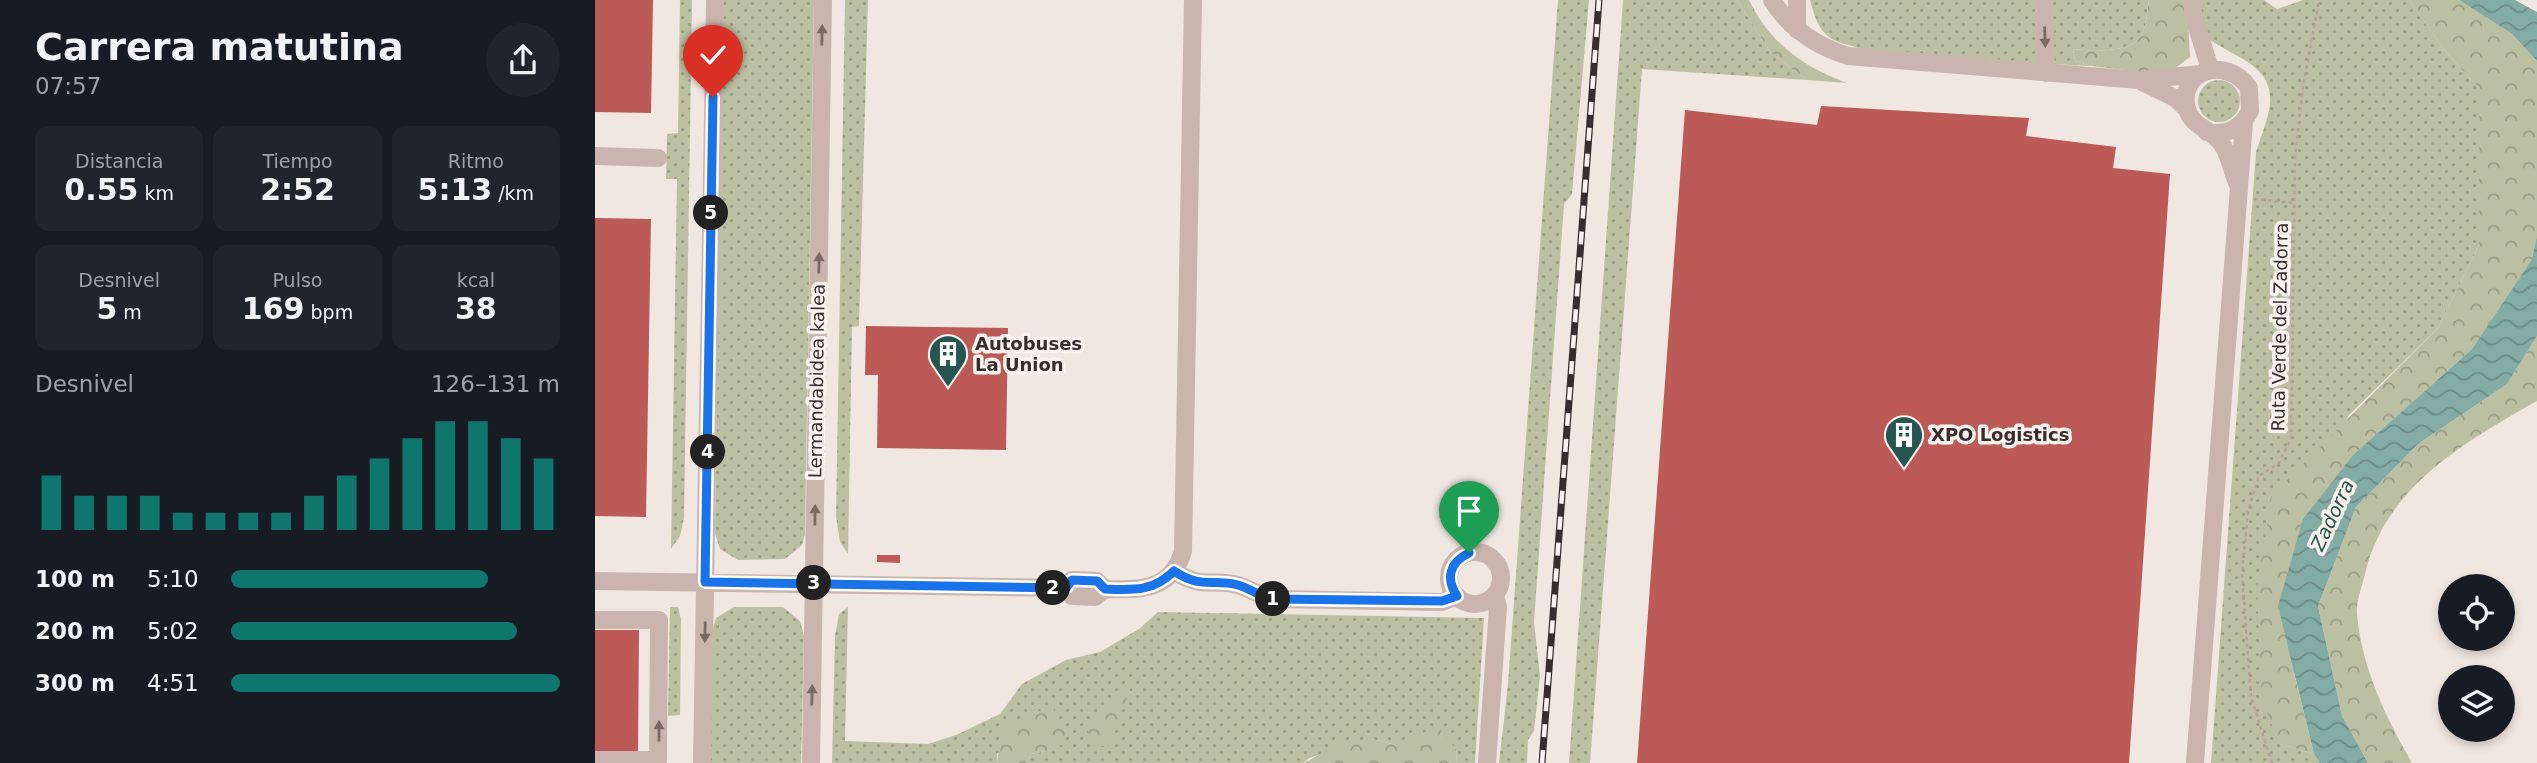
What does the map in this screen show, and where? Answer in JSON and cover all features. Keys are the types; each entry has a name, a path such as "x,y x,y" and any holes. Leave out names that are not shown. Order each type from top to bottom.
{"street":[{"path":"702,763 715,0"},
{"name":"Lermandabidea kalea","path":"811,763 823,0"},
{"path":"595,581 1066,588 1072,596 1095,597 1105,589 1150,588 1174,571 1181,561 1184,539 1193,0"},
{"path":"1772,0 1797,30 1814,42 1848,56 2139,80 2222,68 2242,78 2252,100 2244,122 2243,194 2195,763"},
{"path":"1797,0 1797,30"},
{"path":"2044,0 2046,74"},
{"path":"2192,0 2205,72"},
{"path":"2205,72 2188,90 2187,109 2191,119 2221,143 2243,194"},
{"path":"2139,80 2175,98 2187,109"},
{"path":"2207,132 2227,133 2244,122"},
{"path":"595,156 658,158"},
{"path":"1457,596 1449,576 1452,566 1469,553 1480,552 1490,557 1501,575 1495,595 1498,607 1487,763"},
{"path":"1174,571 1200,584 1238,585 1261,597 1275,599 1442,601 1457,596 1476,604 1495,595"},
{"path":"595,620 659,621 659,760 595,760"}],"path":[{"name":"Ruta Verde del Zadorra","path":"2271,763 2251,697 2242,574 2248,511 2259,476 2279,463 2291,438 2295,157 2303,87 2319,0"},
{"path":"2243,194 2294,203"}],"green space":[{"path":"680,0 692,0 684,518 680,536 671,549 677,179 666,179 667,134 678,133"},
{"path":"723,0 814,0 805,534 802,545 785,559 738,560 720,549 715,533"},
{"path":"845,0 868,0 859,326 852,327 848,554 840,542 836,517"},
{"path":"1558,0 1589,0 1572,194 1564,204 1534,622 1540,676 1534,731 1528,740 1527,763 1499,763 1508,684"},
{"path":"1623,0 1737,0 1771,53 1807,80 1642,69 1590,763 1569,763"},
{"path":"1737,0 1749,0 1767,29 1789,52 1816,69 1847,83 1807,80 1771,53"},
{"path":"1810,0 2149,0 2142,34 2130,45 2111,50 2073,49 2075,61 2091,66 1913,56 1847,45 1829,37 1822,29"},
{"path":"2149,0 2187,0 2190,57 2166,75 2091,66 2075,61 2073,49 2111,50 2130,45 2137,40 2145,26"},
{"path":"2199,0 2264,0 2277,9 2303,0 2409,0 2444,50 2479,88 2479,245 2438,328 2348,416 2280,744 2314,754 2320,763 2211,763 2256,152 2268,115 2270,99 2268,86 2254,67 2207,38"},
{"path":"2409,0 2459,0 2512,34 2537,61 2537,235 2532,259 2472,349 2354,454 2287,644 2314,754 2280,744 2262,703 2257,587 2272,495 2438,328 2479,245 2479,88 2444,50"},
{"path":"2219,80 2234,86 2240,101 2234,116 2219,122 2204,116 2198,101 2204,86"},
{"path":"2537,336 2537,401 2481,434 2430,471 2389,518 2374,546 2358,601 2360,634 2377,692 2412,763 2368,763 2342,716 2318,606 2356,507 2418,444 2507,384"},
{"path":"670,607 678,607 681,619 680,715 668,716"},
{"path":"734,607 783,607 800,621 804,636 801,763 710,763 712,631 716,618"},
{"path":"848,607 845,741 928,744 956,735 1000,714 1022,684 1066,660 1100,652 1139,629 1158,612 1484,618 1475,763 1457,763 1456,749 1416,738 1397,745 1371,739 1309,758 1304,763 1025,763 1031,754 1051,750 997,753 997,763 832,763 835,636 839,614"},
{"path":"1131,687 1109,746 1099,746 1084,726 1098,718"},
{"path":"1052,706 1066,734 1063,744 1051,750 1031,754 1025,763 997,763 1001,726"},
{"path":"1437,726 1456,749 1457,763 1305,763 1340,742 1371,739 1397,745"}],"water":[{"path":"2459,0 2515,0 2537,12 2537,61 2512,34"},
{"name":"Zadorra","path":"2537,235 2537,336 2507,384 2418,444 2356,507 2318,606 2342,716 2368,763 2320,763 2314,754 2278,606 2303,519 2354,454 2472,349 2532,259"}],"building":[{"path":"595,0 653,0 651,113 595,112"},
{"name":"XPO Logistics","path":"1821,106 2029,118 2026,136 2116,147 2113,168 2170,174 2129,763 1637,763 1685,110 1817,125"},
{"path":"595,218 651,219 646,517 595,516"},
{"name":"Autobuses La Union","path":"866,326 1008,328 1006,450 877,448 878,375 865,375"},
{"path":"877,555 900,555 900,563 877,562"},
{"path":"595,630 639,630 638,753 595,752"}],"railway":[{"path":"1542,763 1599,0"}],"place":[{"name":"Autobuses La Union","path":"948,388"},
{"name":"XPO Logistics","path":"1904,469"}],"route":[{"path":"713,97 705,582 1066,588 1072,580 1097,581 1105,589 1140,590 1163,582 1174,571 1187,580 1200,584 1238,585 1261,597 1275,599 1442,601 1457,596 1451,587 1449,576 1452,566 1459,558 1469,553"}]}
